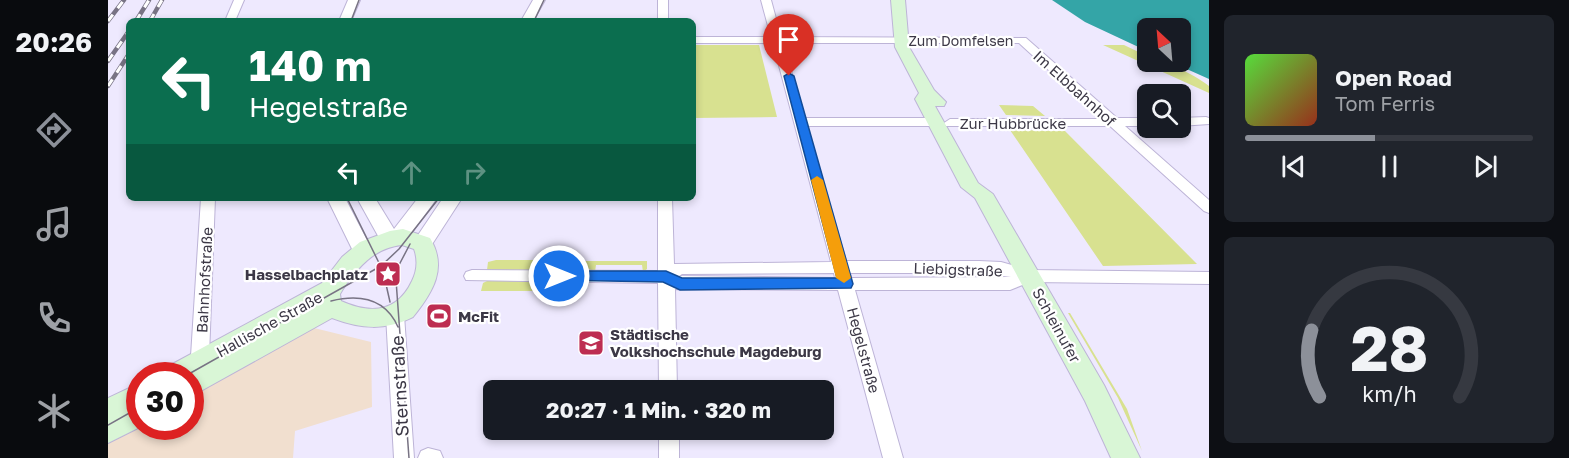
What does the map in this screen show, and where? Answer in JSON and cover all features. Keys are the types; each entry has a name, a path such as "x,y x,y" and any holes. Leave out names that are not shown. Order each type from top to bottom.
{"main road":[{"name":"Schleinufer","path":"898,0 901,40 927,93 936,99 942,122 971,187 983,194 1095,393 1126,458"},
{"path":"393,238 409,238 422,244 428,254 428,268 408,306 395,315 371,318 350,314 330,298 362,250 393,238"},
{"name":"Hallische Straße","path":"202,361 330,298"},
{"name":"Hallische Straße","path":"204,376 330,298"},
{"path":"108,412 126,402"},
{"path":"108,430 126,420"}],"street":[{"path":"231,18 239,0"},
{"path":"346,18 354,0"},
{"path":"360,18 368,0"},
{"path":"529,18 539,0"},
{"path":"544,18 552,0"},
{"path":"663,0 663,18"},
{"name":"Hegelstraße","path":"766,0 893,458"},
{"name":"Zum Domfelsen","path":"696,39 1022,40"},
{"name":"Im Elbbahnhof","path":"1022,40 1209,208"},
{"path":"1191,122 1206,121"},
{"name":"Zur Hubbrücke","path":"801,122 1137,122"},
{"name":"Bahnhofstraße","path":"202,361 200,357 208,201"},
{"path":"338,201 362,250"},
{"path":"368,201 393,238 425,201"},
{"path":"422,244 451,201"},
{"path":"665,201 668,380"},
{"name":"Liebigstraße","path":"666,277 679,268 841,267 1001,268 1029,276"},
{"name":"Liebigstraße","path":"472,276 666,277 680,284 1010,284 1029,276"},
{"path":"1029,276 1209,278"},
{"name":"Sternstraße","path":"395,315 404,458"},
{"path":"669,440 669,458"},
{"path":"428,458 433,458"}],"shaded area":[{"path":"1052,0 1209,0 1209,79 1191,71 1191,18 1137,18 1137,46 1085,22"},
{"path":"696,45 759,45 777,117 696,118"},
{"path":"1103,45 1124,45 1137,51 1137,60"},
{"path":"1163,72 1186,72 1209,86 1209,93"},
{"path":"999,105 1033,106 1045,116 1006,115"},
{"path":"1010,130 1065,131 1197,264 1103,266"},
{"path":"550,260 548,270 487,270 488,262"},
{"path":"585,261 647,261 647,269 643,272 642,265 596,265 595,272 587,268"},
{"path":"487,281 535,281 538,283 536,291 481,291 483,283"},
{"path":"1068,313 1127,409 1142,451 1118,398"},
{"path":"310,327 371,342 372,407 295,431 293,458 108,458 108,441 126,433 126,440 204,440 204,388"}],"tram line":[{"path":"352,18 359,0"},
{"path":"535,18 544,0"},
{"path":"348,201 381,266"},
{"path":"381,266 399,249 437,201"},
{"path":"409,458 396,280 399,265 410,244"},
{"path":"204,365 381,266"},
{"path":"381,266 390,302"},
{"path":"331,301 352,298 370,300 386,310 398,327"},
{"path":"108,425 126,415"}],"railway":[{"path":"108,21 124,0"},
{"path":"138,18 149,0"},
{"path":"152,18 162,0"},
{"path":"108,61 126,35"},
{"path":"108,86 126,59"}],"slow traffic":[{"path":"817,180 844,278"}],"place":[{"name":"Hasselbachplatz","path":"388,274"},
{"name":"McFit","path":"439,316"},
{"name":"Städtische Volkshochschule Magdeburg","path":"591,343"}],"route":[{"path":"559,276 666,277 680,284 846,284 789,76"}]}
